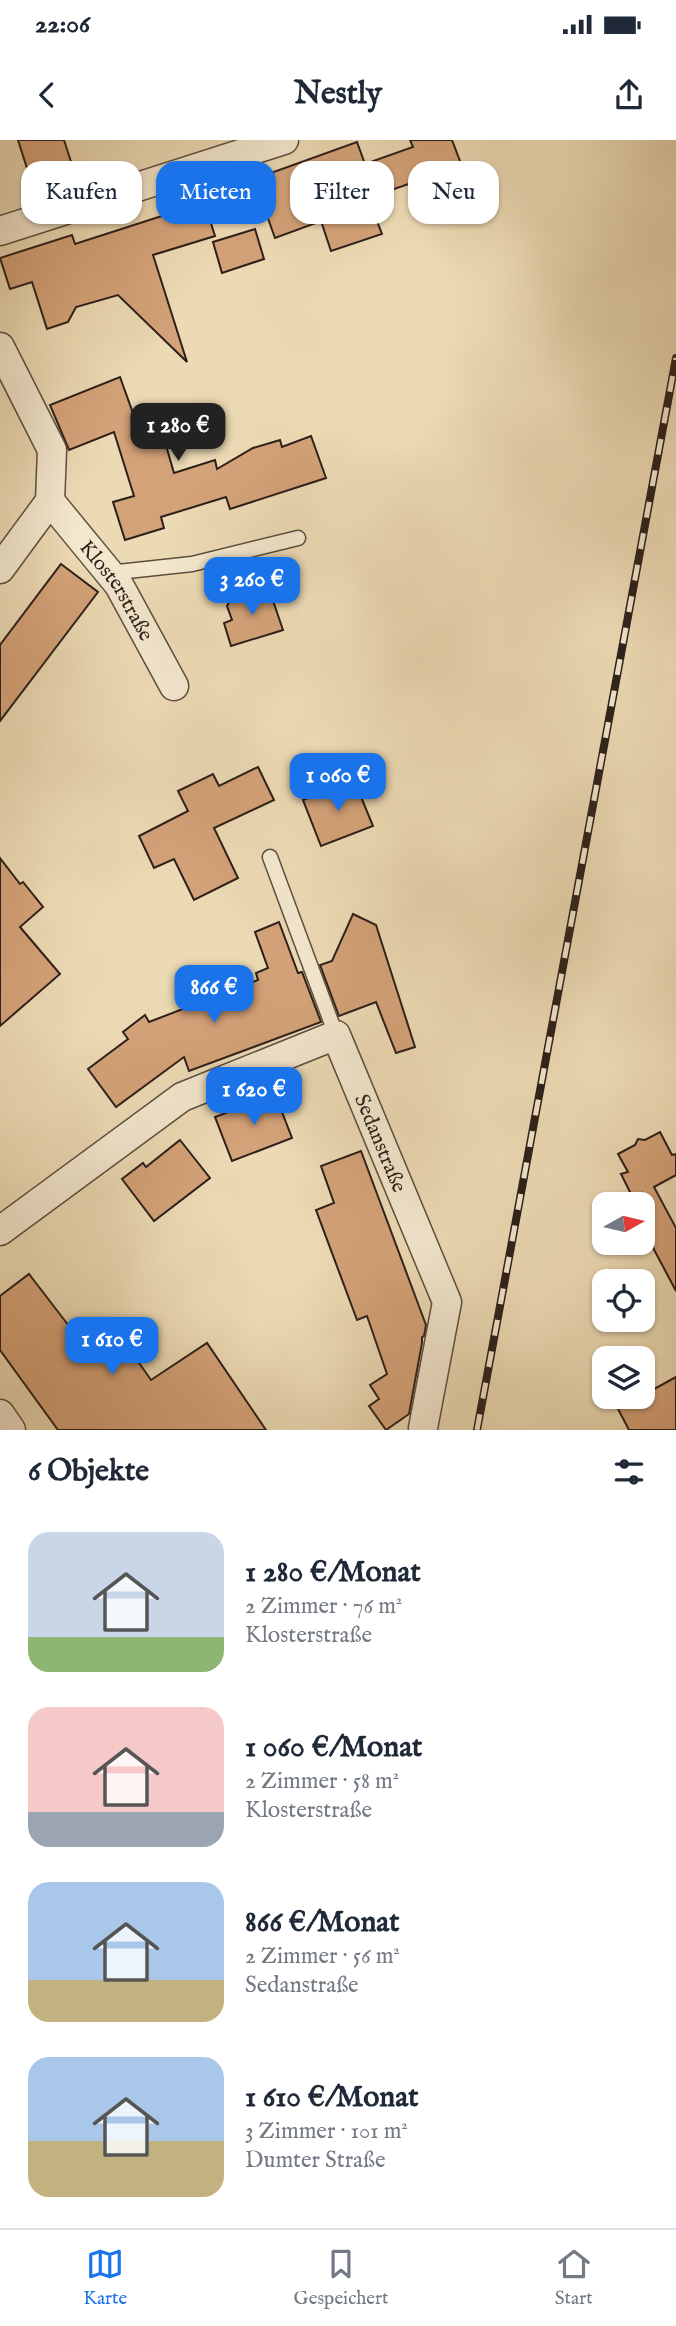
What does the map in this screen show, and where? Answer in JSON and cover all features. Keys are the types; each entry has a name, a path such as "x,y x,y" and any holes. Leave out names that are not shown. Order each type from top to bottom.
{"street":[{"path":"0,231 284,140"},
{"path":"0,347 52,450 50,501 0,569"},
{"name":"Klosterstraße","path":"50,501 119,585 174,685"},
{"path":"0,1231 182,1097 336,1035"},
{"name":"Sedanstraße","path":"336,1035 447,1302 424,1428"},
{"path":"0,1414 11,1430"}],"lane":[{"path":"108,573 192,564 298,538"},
{"path":"270,857 336,1035"}],"building":[{"path":"18,140 64,140 71,161 25,161"},
{"path":"410,140 452,140 460,161 408,161 408,184 394,189 394,161 373,161 413,147"},
{"path":"357,142 364,161 304,161"},
{"path":"290,166 290,224 313,224 275,238 270,224 276,224 276,171"},
{"path":"156,218 156,224 211,224 215,236 153,255 187,362 118,295 76,307 68,322 47,329 32,282 10,289 0,258 72,235 75,244"},
{"path":"322,224 378,224 382,234 331,251"},
{"path":"255,229 264,259 222,273 213,242"},
{"path":"120,377 143,441 163,435 174,473 215,460 217,469 253,448 280,440 282,447 311,436 326,478 230,509 226,497 161,517 164,528 125,540 113,502 134,496 114,432 69,450 50,405"},
{"path":"61,564 98,592 0,721 0,645"},
{"path":"269,589 283,630 231,646 224,623 232,620 227,606 236,590 247,596"},
{"path":"258,767 274,800 214,828 238,878 194,900 174,859 154,868 139,836 188,811 178,791 213,774 219,786"},
{"path":"354,780 373,826 321,846 303,800"},
{"path":"0,858 20,884 23,882 43,907 20,927 60,974 0,1026"},
{"path":"353,914 376,925 415,1047 396,1053 376,1002 339,1016 320,965 332,961"},
{"path":"279,922 298,973 302,972 321,1022 189,1071 184,1057 116,1107 88,1069 128,1039 123,1032 145,1015 149,1022 258,980 256,973 268,968 255,932"},
{"path":"275,1094 292,1138 232,1161 215,1117"},
{"path":"660,1132 672,1155 676,1154 676,1175 654,1187 676,1228 676,1291 655,1251 655,1192 630,1192 621,1174 628,1172 618,1154 635,1145 638,1139 645,1140"},
{"path":"180,1140 210,1178 154,1221 122,1179 143,1163 146,1167"},
{"path":"361,1151 426,1325 409,1414 386,1430 369,1406 379,1399 370,1385 387,1374 367,1316 357,1320 316,1210 334,1203 321,1166"},
{"path":"29,1274 92,1356 121,1337 151,1380 207,1343 266,1430 58,1430 0,1350 0,1296"},
{"path":"676,1377 676,1430 629,1430 618,1409 655,1409 655,1389"}],"railway":[{"path":"477,1430 676,358"}]}
